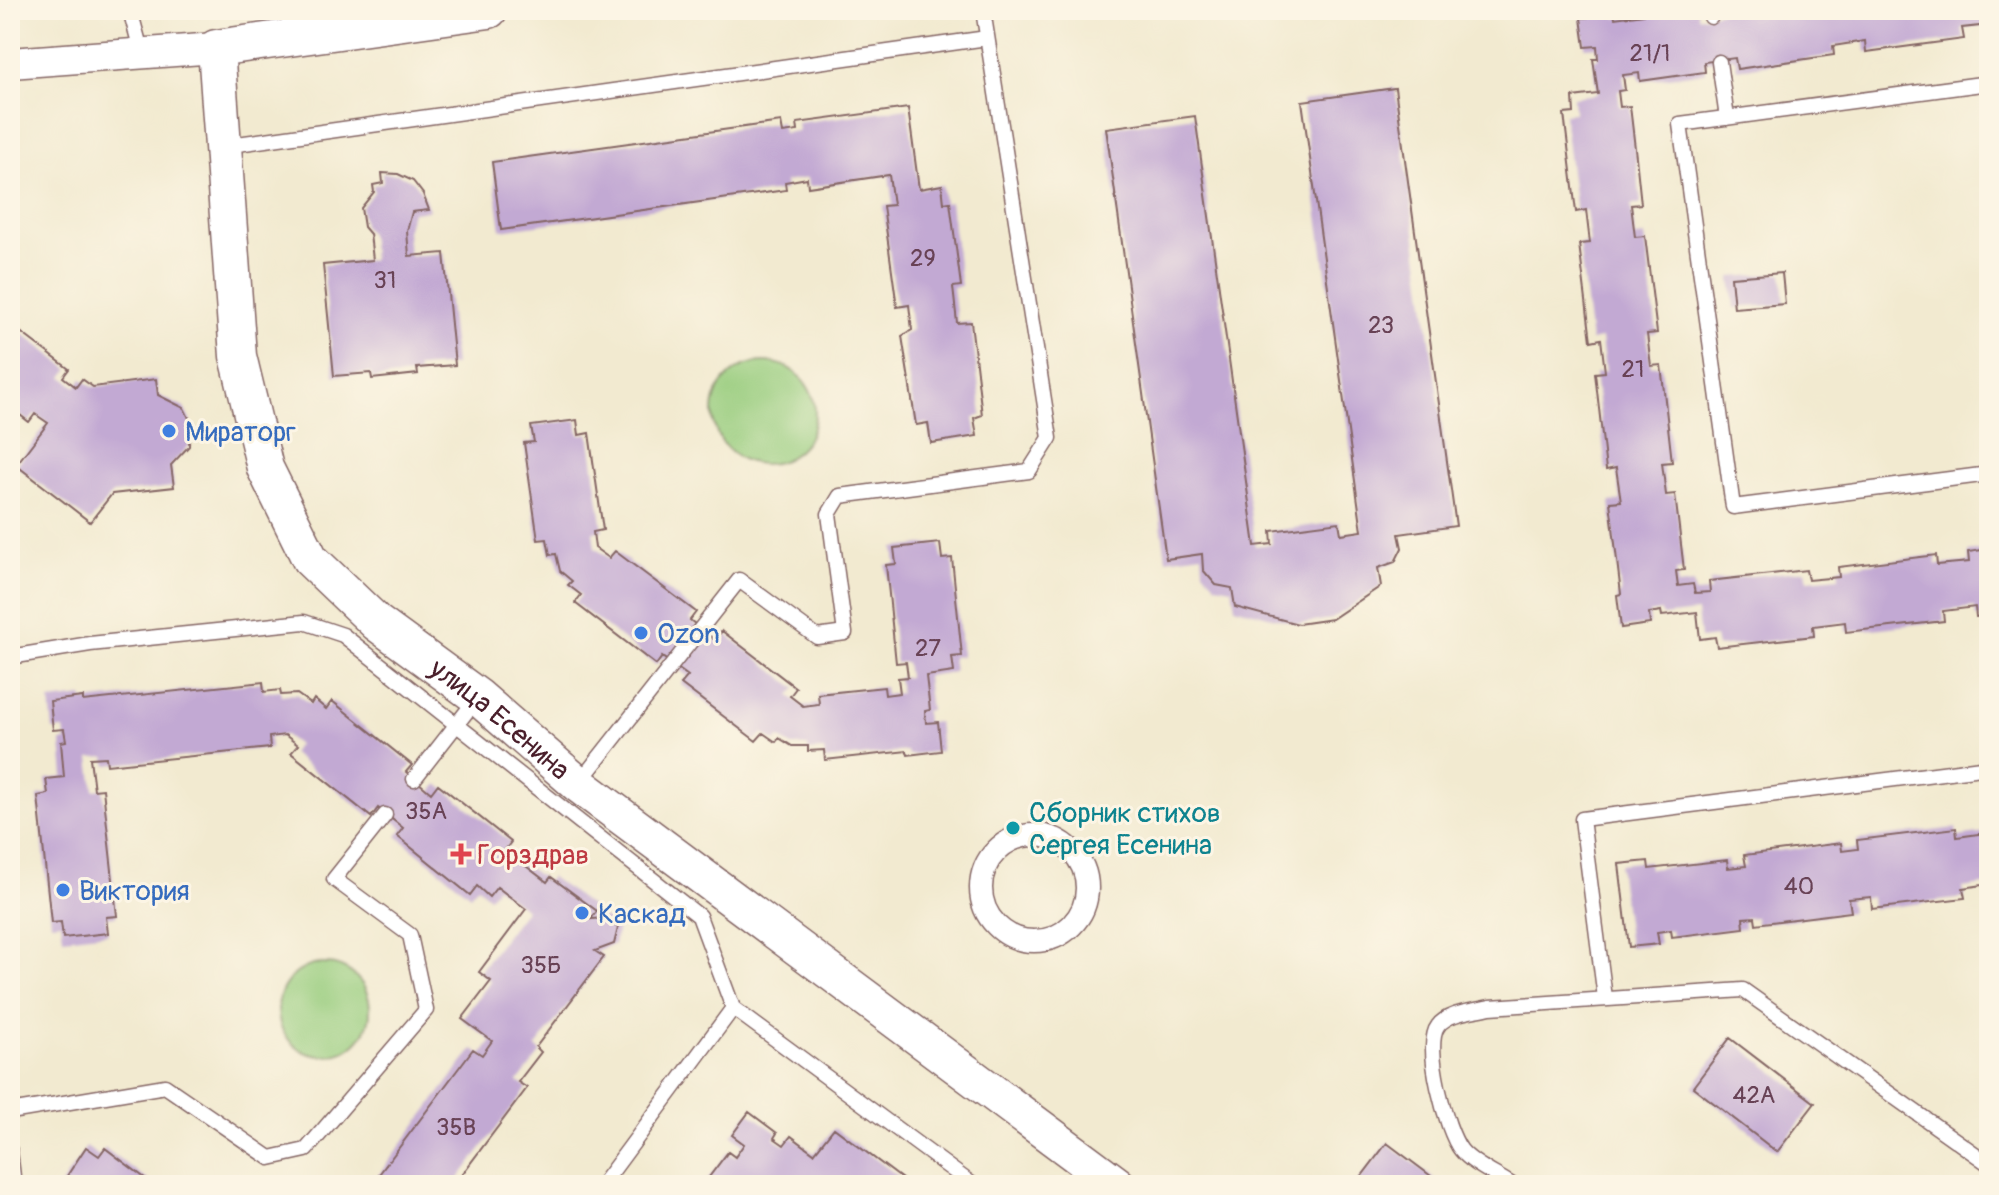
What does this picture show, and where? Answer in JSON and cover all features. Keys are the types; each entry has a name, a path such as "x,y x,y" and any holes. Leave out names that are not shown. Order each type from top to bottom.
{"street":[{"path":"10,63 216,48 489,10"},
{"name":"улица Есенина","path":"216,48 238,356 265,468 310,559 377,623 478,697 578,784 1117,1185"},
{"path":"1029,835 1064,843 1085,870 1087,888 1081,912 1065,931 1033,941 1016,938 989,916 982,899 982,882 987,864 997,850 1012,840 1029,835"}],"lane":[{"path":"130,10 142,54"},
{"path":"578,784 739,580 817,637 845,633 829,514 840,496 1029,471 1050,438 983,10"},
{"path":"223,146 987,38"},
{"path":"1719,62 1727,118"},
{"path":"1989,83 1680,124 1733,507 1989,474"},
{"path":"10,657 90,644 304,622 343,635 699,916 733,1008 973,1185"},
{"path":"414,779 478,697"},
{"path":"1605,998 1582,819 1989,767"},
{"path":"10,1112 165,1086 270,1158 306,1150 426,1010 410,935 334,879 385,815"},
{"path":"1512,1185 1461,1150 1439,1090 1432,1040 1439,1024 1455,1015 1490,1007 1743,990 1989,1164"},
{"path":"602,1185 733,1008"},
{"path":"10,1151 14,1185"}],"green space":[{"path":"764,362 784,366 800,377 811,393 815,413 811,433 800,449 784,460 764,464 744,460 728,449 717,433 713,413 717,393 728,377 744,366"},
{"path":"324,964 341,968 356,978 366,993 370,1010 366,1027 356,1042 341,1052 324,1056 307,1052 292,1042 282,1027 278,1010 282,993 292,978 307,968"}],"building":[{"path":"1697,10 1698,17 1729,10 1989,10 1989,25 1962,28 1964,39 1866,52 1865,41 1833,46 1834,55 1737,69 1735,58 1704,62 1705,72 1640,81 1639,73 1623,75 1625,90 1618,91 1620,107 1630,106 1641,204 1631,205 1635,237 1645,236 1657,333 1647,334 1651,366 1661,365 1672,462 1662,463 1666,495 1675,494 1684,570 1676,571 1678,586 1693,584 1695,593 1710,592 1709,581 1806,570 1808,580 1839,577 1838,567 1936,555 1937,565 1969,562 1968,552 1989,549 1989,616 1976,617 1975,607 1943,611 1944,621 1846,632 1845,622 1813,626 1814,636 1717,647 1715,637 1700,639 1697,612 1662,616 1661,611 1649,613 1650,624 1621,628 1617,595 1621,594 1610,502 1621,501 1616,468 1606,470 1595,373 1605,372 1601,339 1591,341 1579,244 1590,243 1586,210 1576,212 1564,114 1574,113 1573,97 1598,94 1593,59 1598,59 1597,46 1585,47 1581,18 1614,14 1615,18"},
{"path":"1395,88 1456,526 1399,534 1402,548 1395,562 1378,568 1381,586 1332,619 1298,624 1235,607 1232,588 1216,585 1203,570 1202,554 1166,559 1106,128 1195,116 1255,546 1272,544 1271,531 1339,522 1341,534 1362,531 1302,101"},
{"path":"908,108 919,189 942,185 944,203 950,202 961,286 953,287 957,323 971,322 982,415 974,418 977,436 931,443 928,423 916,425 902,336 912,330 909,305 897,307 883,206 893,205 889,175 808,187 807,178 785,182 786,190 501,230 492,162 781,122 783,133 798,131 797,123"},
{"path":"382,173 398,174 413,181 423,194 429,210 412,212 407,231 409,256 444,253 455,365 417,368 418,374 372,379 371,373 334,376 323,265 373,260 370,234 364,227 361,208 374,192 373,185 383,183"},
{"path":"1782,273 1785,304 1734,308 1731,277"},
{"path":"10,324 69,369 63,377 76,387 82,379 93,387 156,379 158,395 184,408 190,420 189,446 171,465 174,487 112,494 90,522 16,465 48,423 35,414 29,422 10,407"},
{"path":"577,420 579,435 589,433 603,530 593,532 595,548 609,558 615,551 696,612 690,620 715,640 722,631 796,688 790,696 803,706 819,704 818,694 884,687 885,695 900,693 898,678 908,677 906,662 896,663 886,565 896,564 894,548 940,543 942,559 952,558 962,656 952,657 954,672 926,676 930,710 925,711 926,723 938,722 941,751 908,755 907,751 825,760 824,750 808,751 808,746 792,746 779,738 776,742 763,733 756,741 681,684 688,676 662,657 656,665 575,603 581,595 568,585 572,581 560,571 556,554 550,555 547,539 538,540 524,443 534,442 531,426"},
{"path":"263,682 264,692 280,690 281,695 297,694 311,704 314,699 326,709 332,701 412,765 406,772 431,793 438,784 511,842 505,850 547,882 551,877 597,911 591,919 606,918 618,928 614,944 595,951 604,957 536,1047 541,1052 518,1082 527,1088 454,1185 371,1185 473,1049 482,1055 492,1041 462,1019 491,981 479,972 526,909 497,887 489,897 477,886 470,895 397,836 403,828 378,808 371,817 291,753 298,745 285,735 269,737 270,748 107,765 106,757 90,758 94,790 103,789 117,916 106,917 108,933 63,938 61,922 51,923 38,796 48,794 46,779 64,777 61,742 66,741 64,729 53,730 50,701 83,697 83,701"},
{"path":"1989,825 1989,884 1963,888 1965,898 1872,909 1871,897 1849,899 1851,912 1756,924 1755,917 1743,918 1744,928 1672,937 1671,930 1657,932 1659,944 1629,947 1619,864 1648,861 1649,869 1727,860 1728,868 1746,866 1744,855 1841,843 1842,851 1858,849 1857,840 1956,828 1957,837 1986,833 1985,826"},
{"path":"1730,1038 1815,1103 1777,1152 1693,1087"},
{"path":"749,1112 777,1133 774,1138 784,1145 791,1136 814,1153 834,1128 910,1185 800,1185 791,1178 786,1185 703,1185 728,1152 735,1157 744,1144 732,1135"},
{"path":"1387,1143 1443,1185 1355,1185"},
{"path":"86,1147 99,1156 105,1148 154,1185 61,1185"}],"place":[{"name":"Мираторг","path":"169,431"},
{"name":"Ozon","path":"641,633"},
{"name":"Сборник стихов Сергея Есенина","path":"1013,828"},
{"name":"Горздрав","path":"461,854"},
{"name":"Виктория","path":"63,890"},
{"name":"Каскад","path":"582,913"}]}
